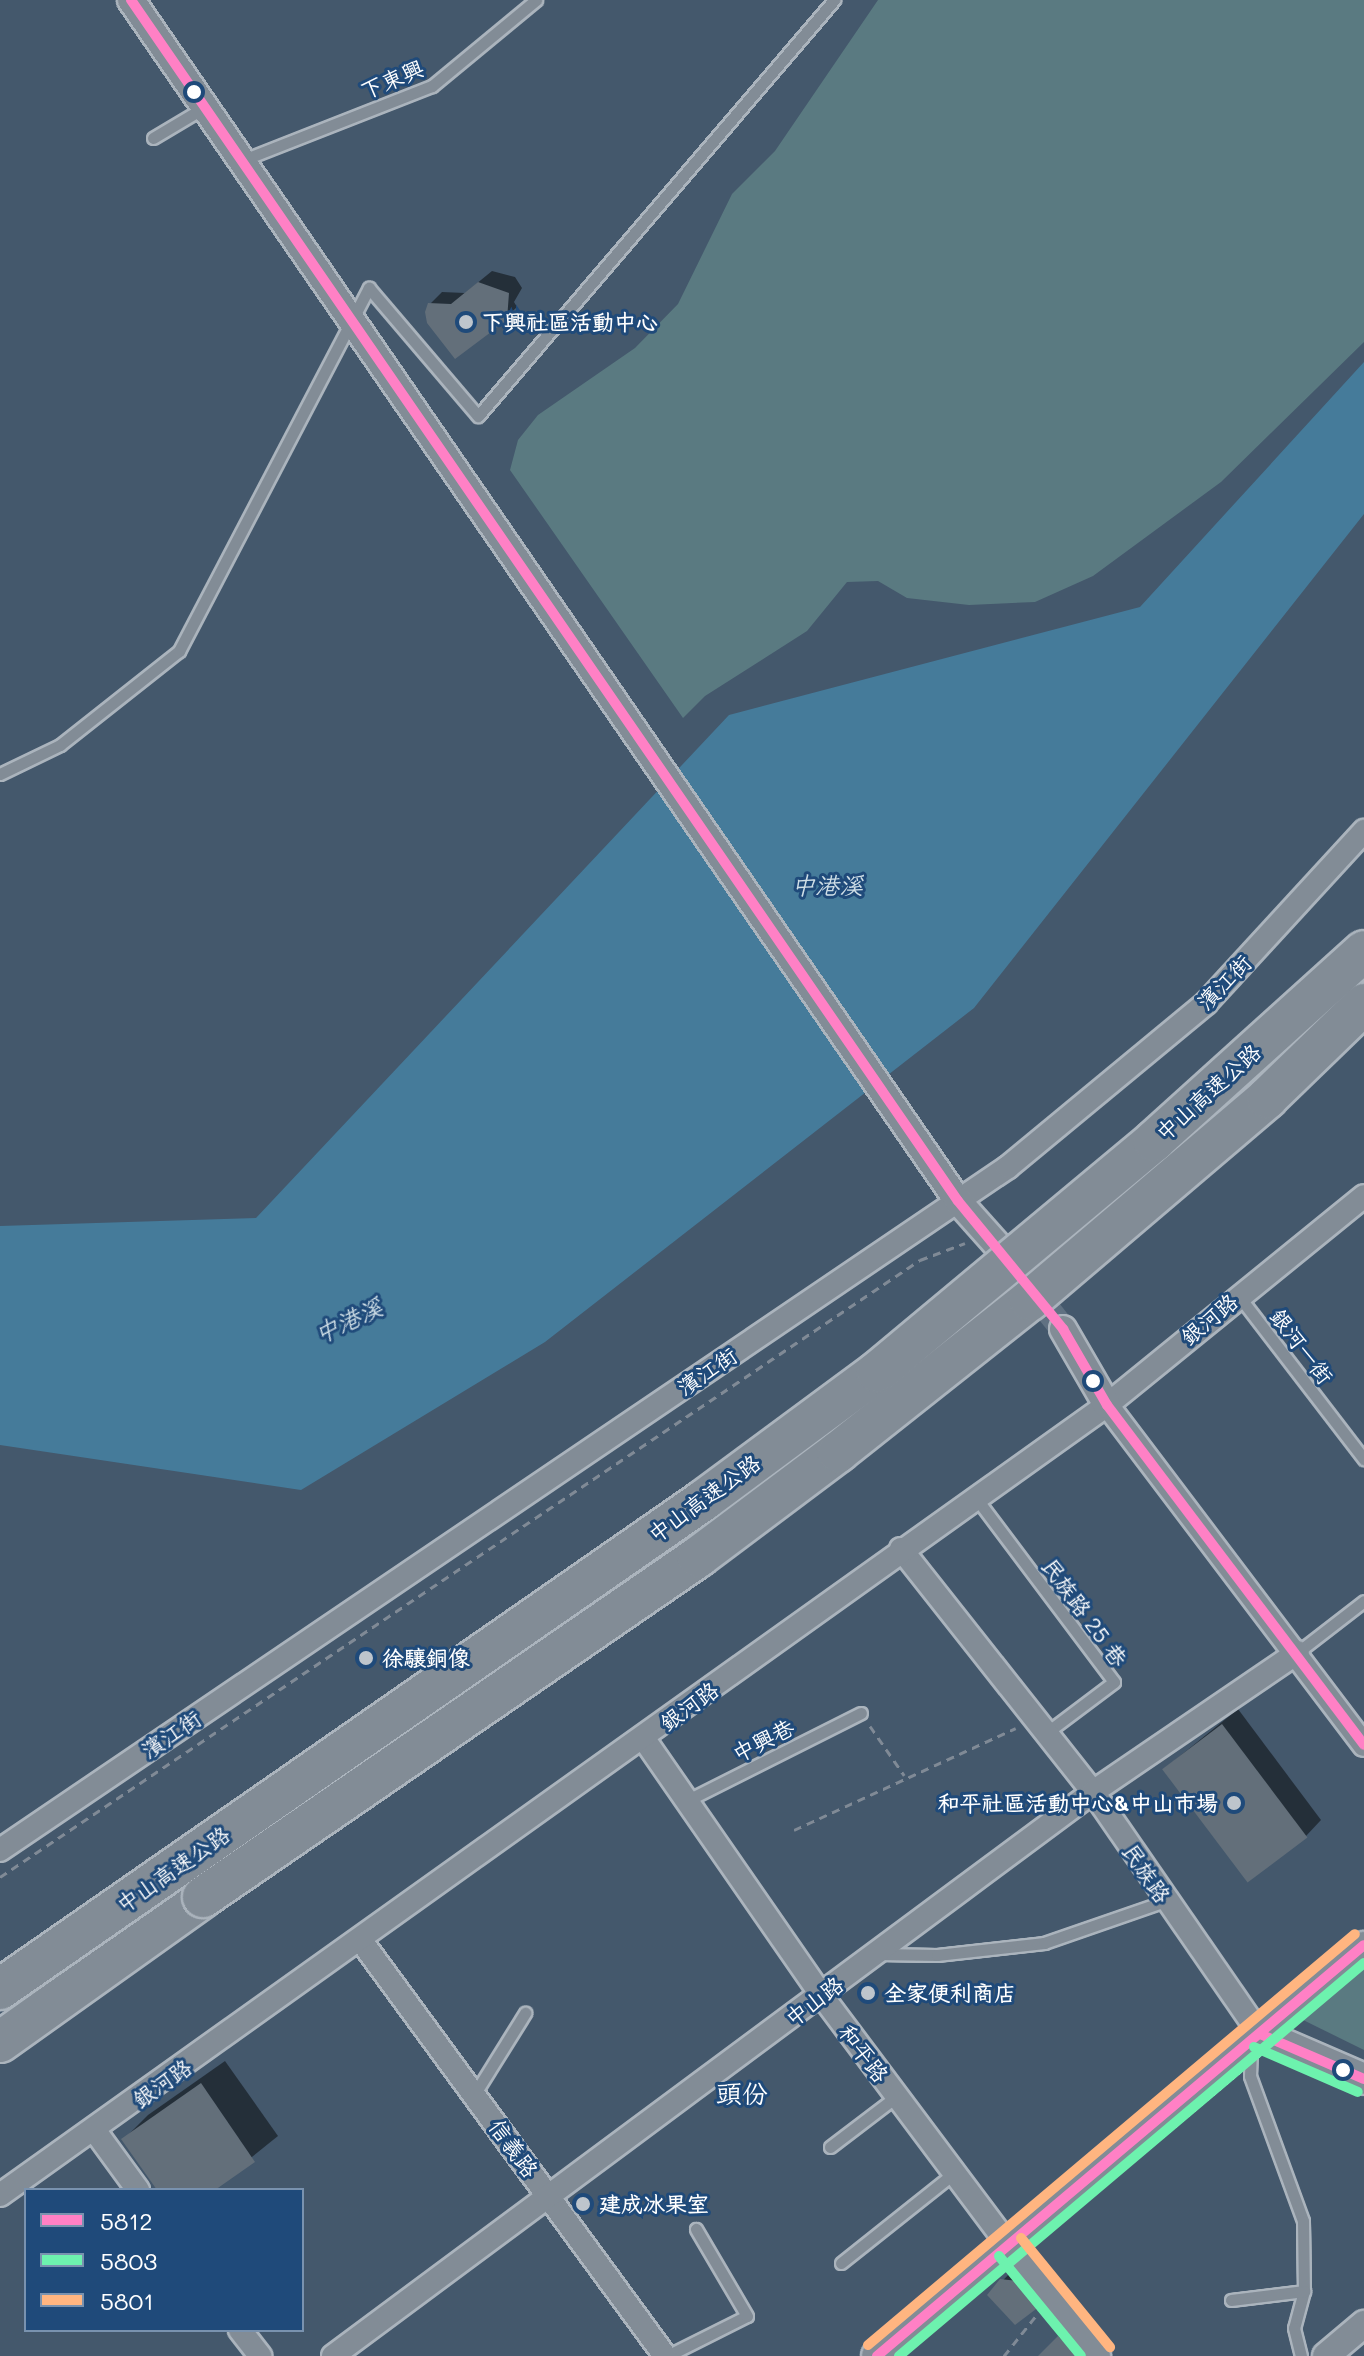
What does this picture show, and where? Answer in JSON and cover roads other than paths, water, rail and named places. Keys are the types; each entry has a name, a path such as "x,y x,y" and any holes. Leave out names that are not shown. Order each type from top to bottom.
{"highway":[{"name":"中山高速公路","path":"0,1989 666,1526 877,1372 1154,1141 1364,951"},
{"name":"中山高速公路","path":"0,2042 203,1897 698,1557 850,1442 1053,1280 1267,1098 1364,1004"}],"main road":[{"path":"877,2356 1260,2034 1364,2079"}],"street":[{"path":"139,4 205,107 433,433 958,1201 992,1238"},
{"name":"濱江街","path":"0,1850 1008,1167 1206,1003 1364,831"},
{"name":"銀河路","path":"0,2195 362,1942 901,1549 1107,1405 1238,1295 1364,1196"},
{"path":"1063,1329 1107,1405 1298,1652 1364,1745"},
{"name":"民族路","path":"901,1549 1093,1792 1165,1901 1260,2034"},
{"name":"中山路","path":"333,2356 1093,1792 1298,1652"},
{"name":"和平路","path":"644,1739 684,1802 822,1996 1010,2247 1099,2356"},
{"name":"信義路","path":"362,1942 666,2356"},
{"path":"1260,2034 1364,1945"},
{"path":"95,2131 137,2188"},
{"path":"1326,2356 1364,2324"},
{"path":"242,2332 260,2356"}],"lane":[{"name":"下東興","path":"242,160 432,86 536,0"},
{"path":"0,774 60,745 179,651 369,288 478,416 834,0"},
{"path":"153,138 205,107"},
{"name":"銀河一街","path":"1238,1295 1364,1459"},
{"name":"民族路 25 巷","path":"975,1497 1114,1682 1041,1726"},
{"path":"1298,1652 1364,1601"},
{"name":"中興巷","path":"684,1802 861,1713"},
{"path":"877,1954 937,1955 1044,1943 1165,1901"},
{"path":"474,2095 525,2013"},
{"path":"1260,2034 1251,2049 1250,2076 1303,2221 1304,2291 1294,2328 1301,2356"},
{"path":"830,2147 897,2096"},
{"path":"841,2263 954,2173"},
{"path":"666,2356 747,2316 696,2229"},
{"path":"1231,2300 1304,2291"}],"water":[{"name":"中港溪","path":"1364,362 1364,514 974,1008 545,1342 301,1490 0,1445 0,1226 256,1218 729,715 1140,607"}],"tunnel":[{"path":"1001,1250 1063,1329"}],"place":[{"name":"下興社區活動中心","path":"466,322"},
{"name":"徐驤銅像","path":"366,1658"},
{"name":"和平社區活動中心&中山市場","path":"1234,1803"},
{"name":"全家便利商店","path":"868,1993"},
{"name":"建成冰果室","path":"583,2204"}],"district":[{"name":"頭份","path":"742,2094"}]}
